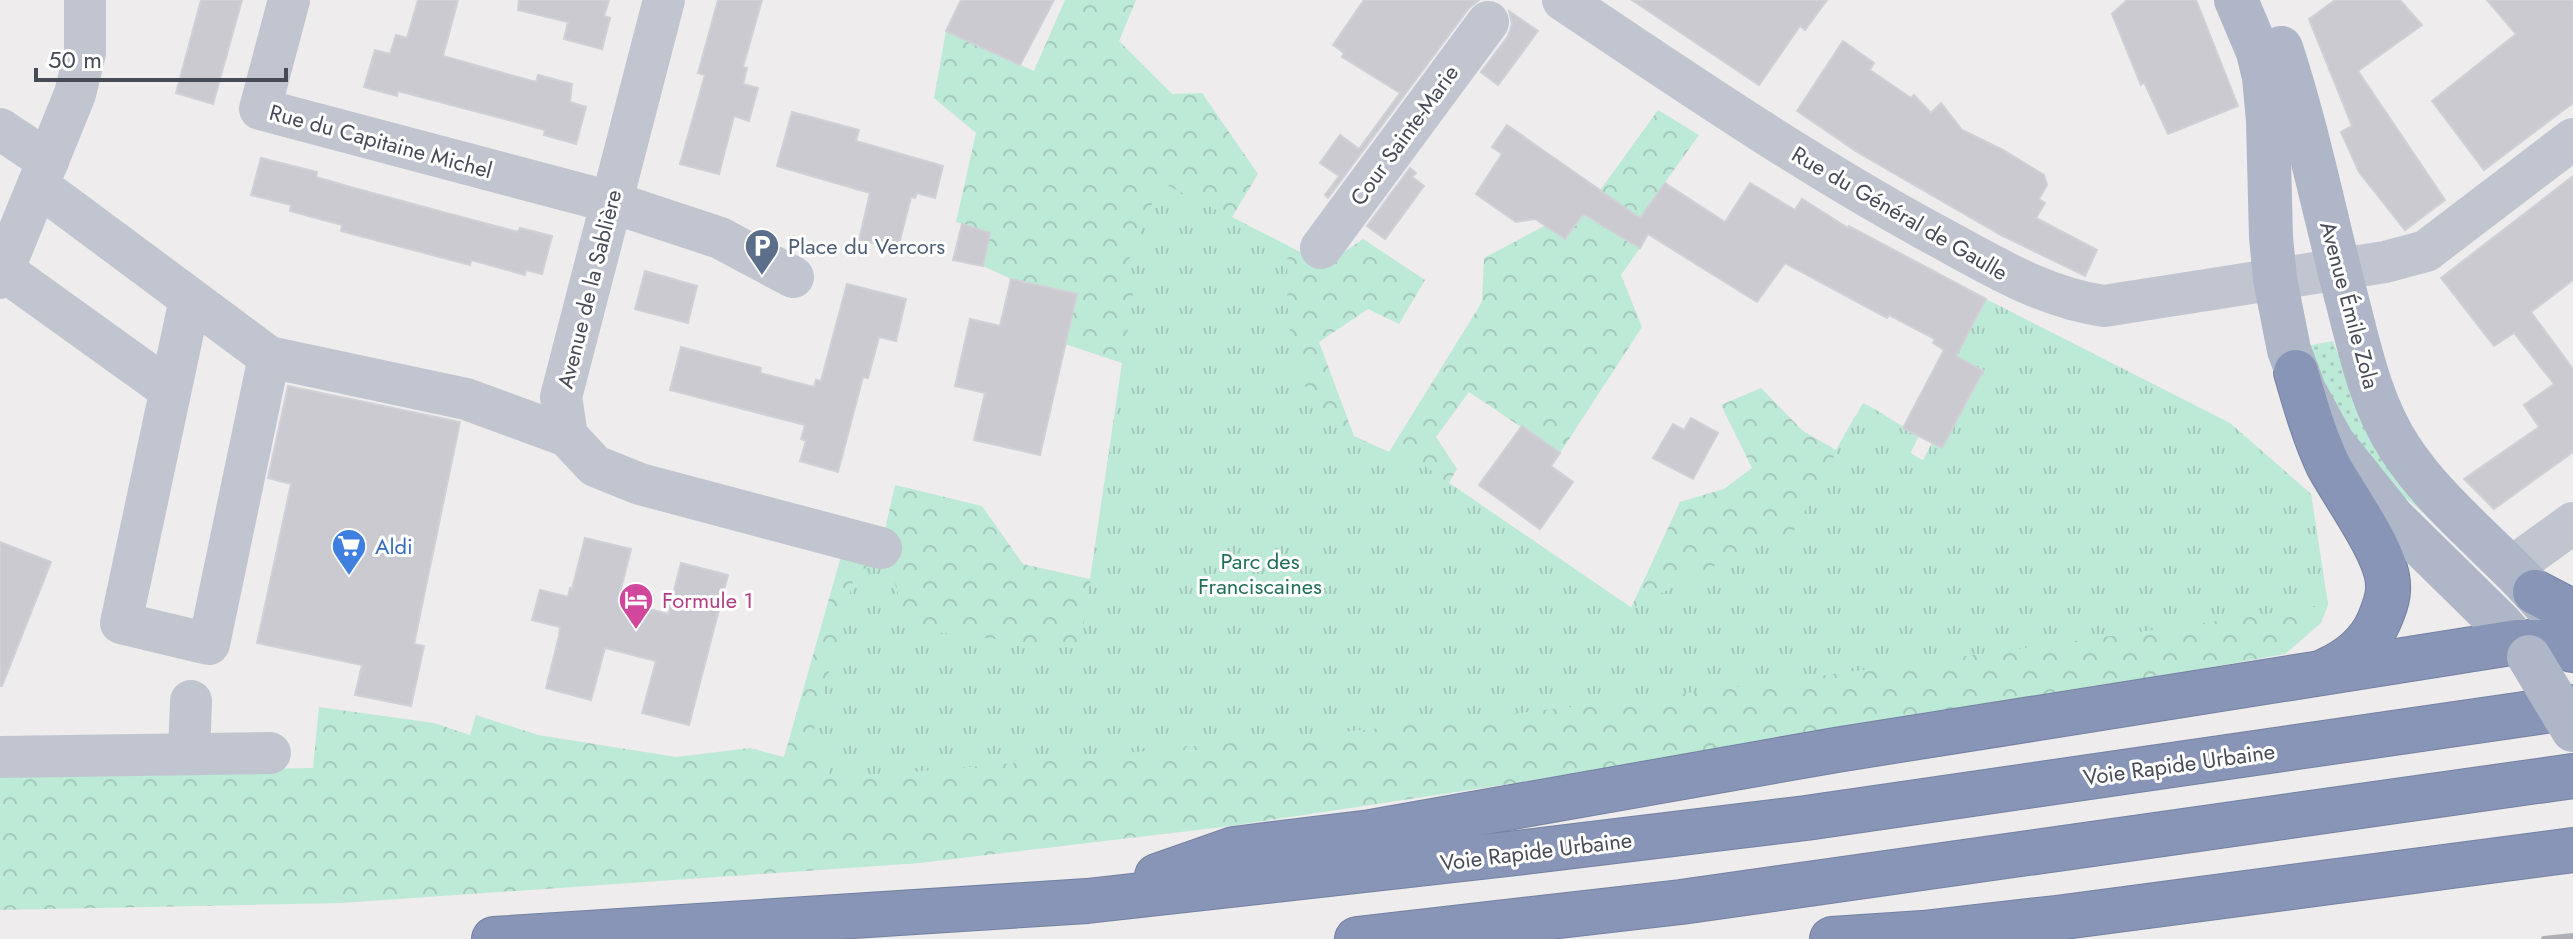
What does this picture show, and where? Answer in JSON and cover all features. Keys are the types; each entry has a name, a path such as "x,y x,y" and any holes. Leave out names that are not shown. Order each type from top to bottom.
{"highway":[{"path":"2296,372 2321,450 2384,561 2389,583 2384,611 2377,627 2365,643 2342,663 2324,671"},
{"path":"1087,901 1234,849 1395,828 1836,750 2324,671 2557,638 2523,580"},
{"name":"Voie Rapide Urbaine","path":"494,939 1087,901 1596,844 1806,818 2573,705"},
{"path":"1357,939 1681,902 2573,776"},
{"path":"1832,939 1923,933 2056,918 2573,850"}],"main road":[{"path":"2236,0 2258,52 2264,77 2275,279 2296,372 2327,433 2373,495 2407,533 2557,638 2573,705"},
{"name":"Avenue Émile Zola","path":"2265,0 2290,75 2369,381 2383,417 2398,446 2429,486 2523,580"},
{"path":"2373,495 2412,517 2465,559 2523,580"},
{"path":"2557,638 2573,730"}],"street":[{"path":"85,0 86,31 81,72 2,274 170,390"},
{"name":"Rue du Capitaine Michel","path":"289,0 260,109 611,202"},
{"name":"Avenue de la Sablière","path":"567,436 561,397 664,0"},
{"name":"Rue du Général de Gaulle","path":"1563,0 1717,104 1845,185 2012,277 2080,303 2104,306 2385,262 2426,251 2573,139"},
{"name":"Cour Sainte-Marie","path":"1321,248 1497,9"},
{"path":"0,129 43,173 190,299 269,357 466,399 567,436 595,466 640,484 881,548"},
{"path":"611,202 720,238 793,277"},
{"path":"190,299 121,623 209,644 269,357"},
{"path":"2523,580 2573,523"},
{"path":"189,754 191,701"},
{"path":"0,757 270,753"}],"green space":[{"path":"1065,0 1136,0 1119,41 1172,94 1202,93 1258,174 1232,217 1310,257 1329,262 1363,239 1425,280 1399,324 1368,309 1319,342 1354,436 1389,452 1482,302 1484,258 1546,225 1565,239 1658,110 1699,135 1625,238 1640,248 1621,275 1642,327 1560,453 1469,392 1436,437 1457,469 1448,484 1631,608 1680,502 1724,489 1752,468 1721,405 1761,388 1803,431 1836,450 1855,416 1923,461 2311,494 2328,605 2321,623 2285,654 1950,714 1231,826 920,863 341,903 0,910 0,773 313,768 319,707 434,723 470,735 476,715 538,735 676,757 750,748 784,757 842,553 881,548 895,485 982,506 1023,564 1090,579 1122,363 1065,344 1076,294 1011,279 983,266 990,233 956,222 976,133 934,98 946,31 1034,71"},
{"name":"Parc des Franciscaines","path":"1161,182 1288,246 1289,320 1298,369 1308,392 1340,428 1408,459 1410,456 1632,608 1775,535 1784,549 1863,403 1919,436 1910,454 1923,460 1932,443 1942,448 1983,371 1956,356 1986,299 2230,423 2311,494 2328,605 1614,702 1222,744 830,779 827,750 808,752 856,570 889,564 909,629 1080,649 1135,281 1122,277"},
{"path":"2333,341 2362,418 2451,537 2364,459 2301,347"}],"building":[{"path":"201,0 242,0 213,104 176,93"},
{"path":"418,0 458,0 443,56 536,82 538,75 572,84 570,102 586,107 576,144 544,135 545,130 493,116 398,91 397,96 364,87 375,50 390,54 396,35 407,38"},
{"path":"519,0 609,0 604,16 610,18 602,49 564,39 568,22 518,10"},
{"path":"718,0 762,0 743,67 747,68 743,84 758,88 749,121 734,116 719,174 680,164 705,75 698,73"},
{"path":"961,0 1054,0 1020,65 946,31"},
{"path":"1364,0 1479,0 1469,8 1328,198 1325,195 1339,176 1320,163 1340,135 1359,149 1400,93 1342,57 1344,53 1333,45"},
{"path":"1632,0 1827,0 1805,30 1800,26 1759,85"},
{"path":"2127,0 2196,0 2238,106 2168,134 2144,82 2141,85 2112,14"},
{"path":"2335,0 2400,0 2422,25 2358,71 2445,200 2405,230 2359,172 2341,132 2352,126 2309,19"},
{"path":"2487,0 2573,0 2573,103 2484,170 2432,101 2516,34"},
{"path":"1509,11 1538,31 1498,85 1481,72 1508,36 1512,24"},
{"path":"1843,41 1874,63 1870,70 1911,98 1914,95 1931,113 1941,103 1962,130 2044,175 2047,185 2039,199 2045,203 2036,218 2097,250 2085,276 2001,235 1857,152 1797,111"},
{"path":"792,112 859,130 856,141 943,166 935,198 917,193 915,198 911,197 898,248 859,240 870,193 777,166"},
{"path":"1507,125 1640,218 1665,183 1725,222 1750,183 1795,210 1802,199 1848,228 1986,299 1956,356 1983,371 1942,448 1903,428 1944,350 1933,343 1935,339 1889,315 1887,318 1785,263 1757,302 1648,234 1640,248 1583,214 1565,239 1535,219 1516,222 1476,194 1502,154 1492,147"},
{"path":"261,158 317,172 316,177 465,218 518,232 520,228 552,236 542,274 526,270 525,275 471,260 470,265 341,231 342,225 290,211 291,205 251,195"},
{"path":"1410,168 1416,173 1412,177 1424,186 1385,239 1367,226"},
{"path":"2573,176 2573,280 2531,312 2573,369 2573,452 2494,509 2464,479 2539,427 2524,405 2554,384 2514,333 2494,346 2441,278"},
{"path":"962,224 990,233 983,266 953,260"},
{"path":"645,271 697,286 688,323 635,309"},
{"path":"1011,279 1077,294 1040,455 974,440 985,393 955,386 970,319 1000,326"},
{"path":"847,284 906,299 896,341 879,337 868,378 863,377 838,472 800,461 806,441 801,439 805,425 670,390 681,347 761,368 760,373 814,387 816,380 821,381"},
{"name":"Aldi","path":"288,386 460,422 414,644 424,646 411,706 355,695 362,665 257,643 291,484 268,478"},
{"path":"1691,418 1718,433 1693,479 1653,458 1673,424 1684,430"},
{"path":"1522,426 1560,453 1551,466 1573,482 1540,529 1479,485"},
{"name":"Formule 1","path":"585,538 631,549 618,601 668,614 681,563 728,575 689,725 642,713 656,661 605,648 591,700 546,688 560,627 532,620 540,590 568,597"},
{"path":"0,542 51,562 2,686 0,686"}],"railway":[{"path":"2544,939 2573,936"}],"place":[{"name":"Place du Vercors","path":"762,277"},
{"name":"Aldi","path":"349,577"},
{"name":"Formule 1","path":"636,631"}]}
